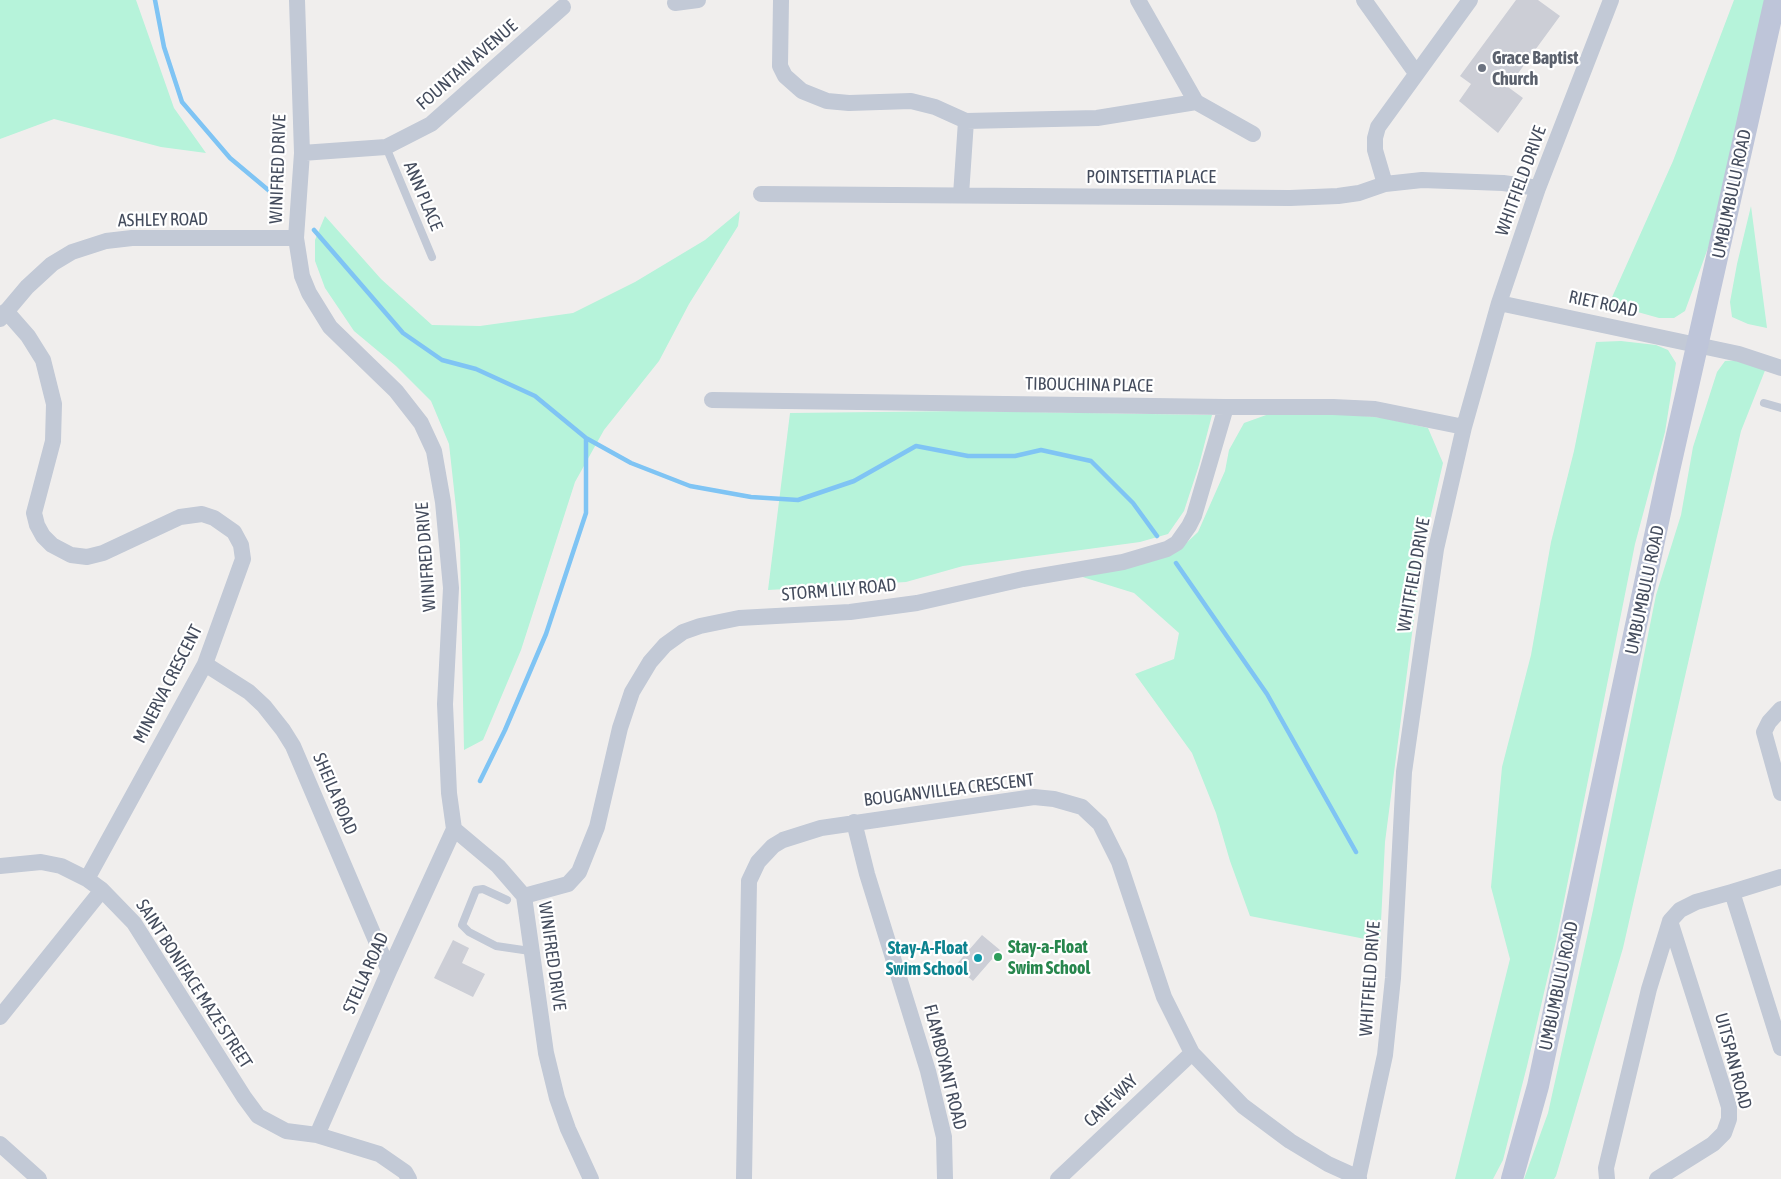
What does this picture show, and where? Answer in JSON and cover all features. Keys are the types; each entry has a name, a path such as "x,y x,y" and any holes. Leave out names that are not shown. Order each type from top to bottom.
{"main road":[{"name":"UMBUMBULU ROAD","path":"1512,1179 1538,1086 1612,736 1775,0"}],"street":[{"name":"WINIFRED DRIVE","path":"297,0 302,153 296,238 302,276 318,309 342,339 408,405 425,429 434,452 443,502 452,588 445,704 449,793 454,829 498,866 524,896 530,951 546,1053 557,1098 577,1152 592,1179"},
{"path":"675,3 698,0"},
{"path":"781,0 780,66 785,76 802,91 826,101 849,103 911,101 935,107 966,122 1097,118 1196,102"},
{"path":"1138,0 1196,102 1253,134"},
{"path":"1364,0 1416,73"},
{"path":"1385,184 1375,150 1375,138 1378,127 1470,0"},
{"name":"WHITFIELD DRIVE","path":"1359,1178 1385,1055 1393,978 1404,772 1436,549 1464,428 1499,303 1538,188 1612,0"},
{"name":"FOUNTAIN AVENUE","path":"302,153 386,147 439,119 563,7"},
{"path":"961,195 966,122"},
{"name":"POINTSETTIA PLACE","path":"762,194 1338,196 1359,193 1385,184 1422,180 1456,180 1538,188"},
{"name":"ASHLEY ROAD","path":"3,315 52,264 72,252 106,241 132,238 296,238"},
{"name":"RIET ROAD","path":"1499,303 1739,354 1781,368"},
{"name":"MINERVA CRESCENT","path":"3,315 28,336 43,360 50,381 54,404 53,441 34,513 43,536 52,545 71,555 88,557 103,553 180,517 202,514 214,518 234,532 241,545 243,559 205,664 87,879"},
{"name":"TIBOUCHINA PLACE","path":"712,400 1333,407 1375,409 1464,428"},
{"name":"STORM LILY ROAD","path":"524,896 568,884 579,872 597,827 620,728 632,692 650,662 665,645 683,632 700,626 739,618 850,612 917,603 1023,580 1123,562 1167,549 1176,543 1194,516 1226,407"},
{"name":"SHEILA ROAD","path":"205,664 249,692 264,706 293,746 389,971"},
{"path":"1781,709 1769,722 1764,732 1781,793"},
{"name":"BOUGANVILLEA CRESCENT","path":"744,1179 749,881 758,862 773,846 783,840 821,828 1034,798 1054,799 1082,807 1100,824 1119,862 1164,997 1192,1053 1244,1106 1290,1141 1328,1164 1359,1178"},
{"name":"FLAMBOYANT ROAD","path":"854,822 867,874 928,1071 944,1137 946,1179"},
{"name":"STELLA ROAD","path":"317,1136 454,829"},
{"name":"SAINT BONIFACE MAZE STREET","path":"0,866 41,862 61,866 87,879 102,890 134,924 258,1116 286,1131 317,1136"},
{"path":"1607,1179 1606,1168 1649,989 1664,934 1670,921 1687,906 1781,876"},
{"path":"0,1017 102,890"},
{"path":"1732,892 1781,1048"},
{"name":"UITSPAN ROAD","path":"1657,1179 1713,1144 1724,1133 1729,1119 1729,1107 1670,921"},
{"name":"CANE WAY","path":"1058,1179 1192,1053"},
{"path":"317,1136 379,1154 398,1167 409,1179"},
{"path":"0,1144 39,1179"}],"lane":[{"name":"ANN PLACE","path":"386,147 432,257"},
{"path":"1764,403 1781,408"},
{"path":"507,900 483,890 476,890 462,925 469,932 496,946 530,951"}],"green space":[{"path":"0,0 136,0 174,108 206,153 161,147 54,119 0,139"},
{"path":"1734,0 1768,0 1716,226 1685,311 1674,318 1659,318 1609,304 1673,161"},
{"path":"1751,206 1767,328 1748,324 1732,317 1730,302"},
{"path":"740,211 738,226 689,304 659,361 604,430 575,482 521,650 483,740 464,750 460,544 449,444 431,401 396,366 354,331 325,288 315,261 315,240 325,216 381,279 432,325 480,326 573,313 635,282 705,240"},
{"path":"1621,341 1656,345 1668,350 1676,363 1665,432 1635,544 1556,941 1503,1160 1493,1179 1455,1179 1510,959 1491,887 1502,767 1531,655 1551,542 1574,451 1596,342"},
{"path":"1740,360 1766,368 1741,431 1623,948 1556,1176 1554,1179 1524,1179 1548,1113 1593,910 1656,595 1681,515 1693,447 1717,372 1725,361"},
{"path":"964,411 1212,415 1199,465 1184,511 1168,534 1140,542 963,566 906,582 768,590 790,413"},
{"path":"1334,413 1384,418 1428,428 1443,463 1423,549 1385,842 1380,942 1250,916 1230,861 1216,813 1192,753 1135,674 1174,659 1179,633 1134,593 1076,575 1181,548 1198,532 1225,471 1229,450 1244,423 1269,414"}],"building":[{"name":"Grace Baptist Church","path":"1516,0 1538,0 1560,16 1508,87 1523,98 1498,133 1459,101 1471,84 1460,76"},
{"name":"Stay-A-Float Swim School","path":"982,935 1000,950 973,981 955,966"},
{"path":"453,940 469,948 462,963 485,974 473,997 434,978"}],"waterway":[{"path":"155,0 164,47 182,102 230,158 279,199"},
{"path":"314,230 403,333 442,360 476,369 535,396 586,438 631,463 690,486 751,497 798,500 854,481 916,446 968,456 1015,456 1041,450 1091,461 1133,503 1157,536"},
{"path":"480,781 505,730 546,634 586,513 586,438"},
{"path":"1176,563 1267,694 1356,852"}],"place":[{"name":"Grace Baptist Church","path":"1482,68"},
{"name":"Stay-a-Float Swim School","path":"998,957"},
{"name":"Stay-A-Float Swim School","path":"978,958"}]}
